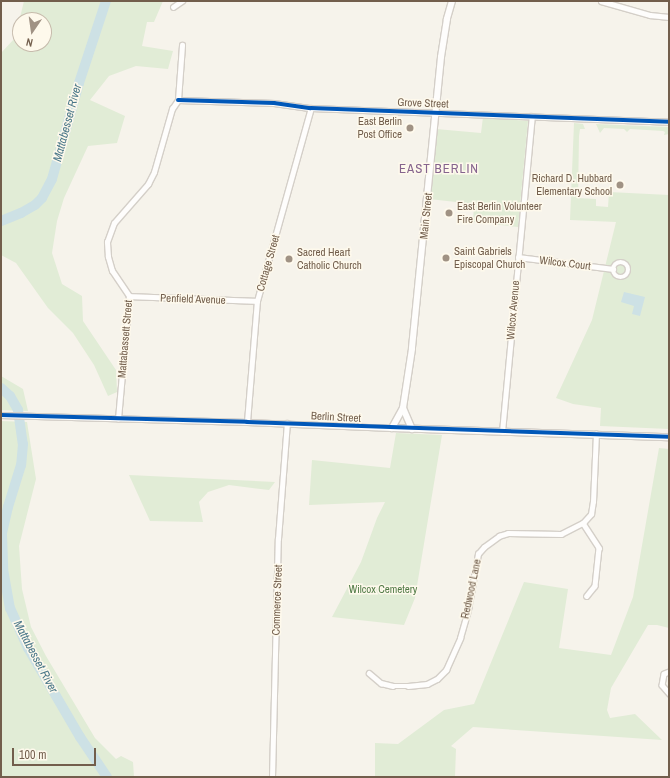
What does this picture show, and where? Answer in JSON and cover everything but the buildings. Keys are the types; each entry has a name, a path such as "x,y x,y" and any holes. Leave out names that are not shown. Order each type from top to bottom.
{"street":[{"path":"172,7 182,1"},
{"name":"Main Street","path":"392,428 403,408 412,349 441,57 446,19 452,1"},
{"path":"601,1 650,15 669,17"},
{"name":"Mattabassett Street","path":"118,419 129,296 110,264 107,249 109,236 119,216 148,184 154,172 172,109 178,100 182,45"},
{"name":"Grove Street","path":"178,100 274,103 311,108 669,122"},
{"name":"Cottage Street","path":"247,422 257,301 311,108"},
{"name":"Wilcox Avenue","path":"502,432 532,116"},
{"name":"Wilcox Court","path":"518,257 613,269"},
{"name":"Penfield Avenue","path":"129,296 257,301"},
{"path":"403,408 412,429"},
{"name":"Berlin Street","path":"1,416 287,423 412,429 669,437"},
{"name":"Commerce Street","path":"272,777 278,539 287,423"},
{"path":"587,596 595,586 599,548 584,523 591,514 593,502 596,434"},
{"name":"Redwood Lane","path":"369,673 381,683 393,686 427,684 437,679 446,670 460,638 468,610 478,554 484,547 499,536 508,533 561,534 584,523"},
{"path":"669,672 664,674 662,686 669,693"}],"green space":[{"path":"24,1 163,1 154,22 147,22 142,46 173,51 168,69 136,66 109,76 90,100 125,116 117,143 88,146 64,198 57,221 52,253 62,284 82,296 83,321 116,370 117,392 108,396 94,365 73,333 48,308 16,263 1,255 1,53 12,41 12,52 52,52 52,12 21,12"},
{"path":"483,117 528,121 518,227 473,222 474,204 429,199 436,129 481,133"},
{"path":"595,122 665,124 668,126"},
{"path":"574,123 583,124 585,129 580,129 579,136 578,198 596,199 596,206 608,207 609,192 669,195 669,429 600,426 601,408 573,404 556,398 592,320 616,222 570,220"},
{"path":"596,124 668,127 669,134 664,135 665,132 663,131 630,129 627,132 624,129 604,128 600,133"},
{"path":"1,376 23,389 28,411 1,410"},
{"path":"1,421 27,422 36,479 19,546 22,589 31,627 46,656 95,738 116,759 121,756 133,762 134,777 1,777"},
{"name":"Wilcox Cemetery","path":"396,433 442,435 415,598 404,625 332,617 361,562 377,518 385,502 309,505 312,460 390,468"},
{"path":"659,448 669,449 669,628 657,625 648,625 611,688 607,710 610,718 635,714 662,740 473,727 451,746 456,749 455,777 375,777 375,743 398,744 444,710 474,704 524,582 568,589 559,648 611,655 633,597"},
{"path":"129,475 275,482 269,490 229,485 208,492 199,502 203,522 150,521"}],"shaded area":[{"path":"624,292 645,297 640,316 632,314 634,306 621,302"}],"waterway":[{"name":"Mattabesset River","path":"1,221 21,213 35,205 42,198 52,179 79,83 106,1"},
{"name":"Mattabesset River","path":"1,388 10,396 18,410 23,444 21,465 8,507 2,534 3,569 10,608 28,648 80,737 107,777"}],"cycle path":[{"path":"178,100 274,103 311,108 669,122"},
{"path":"1,415 669,437"}],"place":[{"name":"East Berlin Post Office","path":"410,128"},
{"name":"Richard D. Hubbard Elementary School","path":"620,185"},
{"name":"East Berlin Volunteer Fire Company","path":"449,213"},
{"name":"Saint Gabriels Episcopal Church","path":"446,258"},
{"name":"Sacred Heart Catholic Church","path":"289,259"}],"district":[{"name":"EAST BERLIN","path":"439,169"}]}
